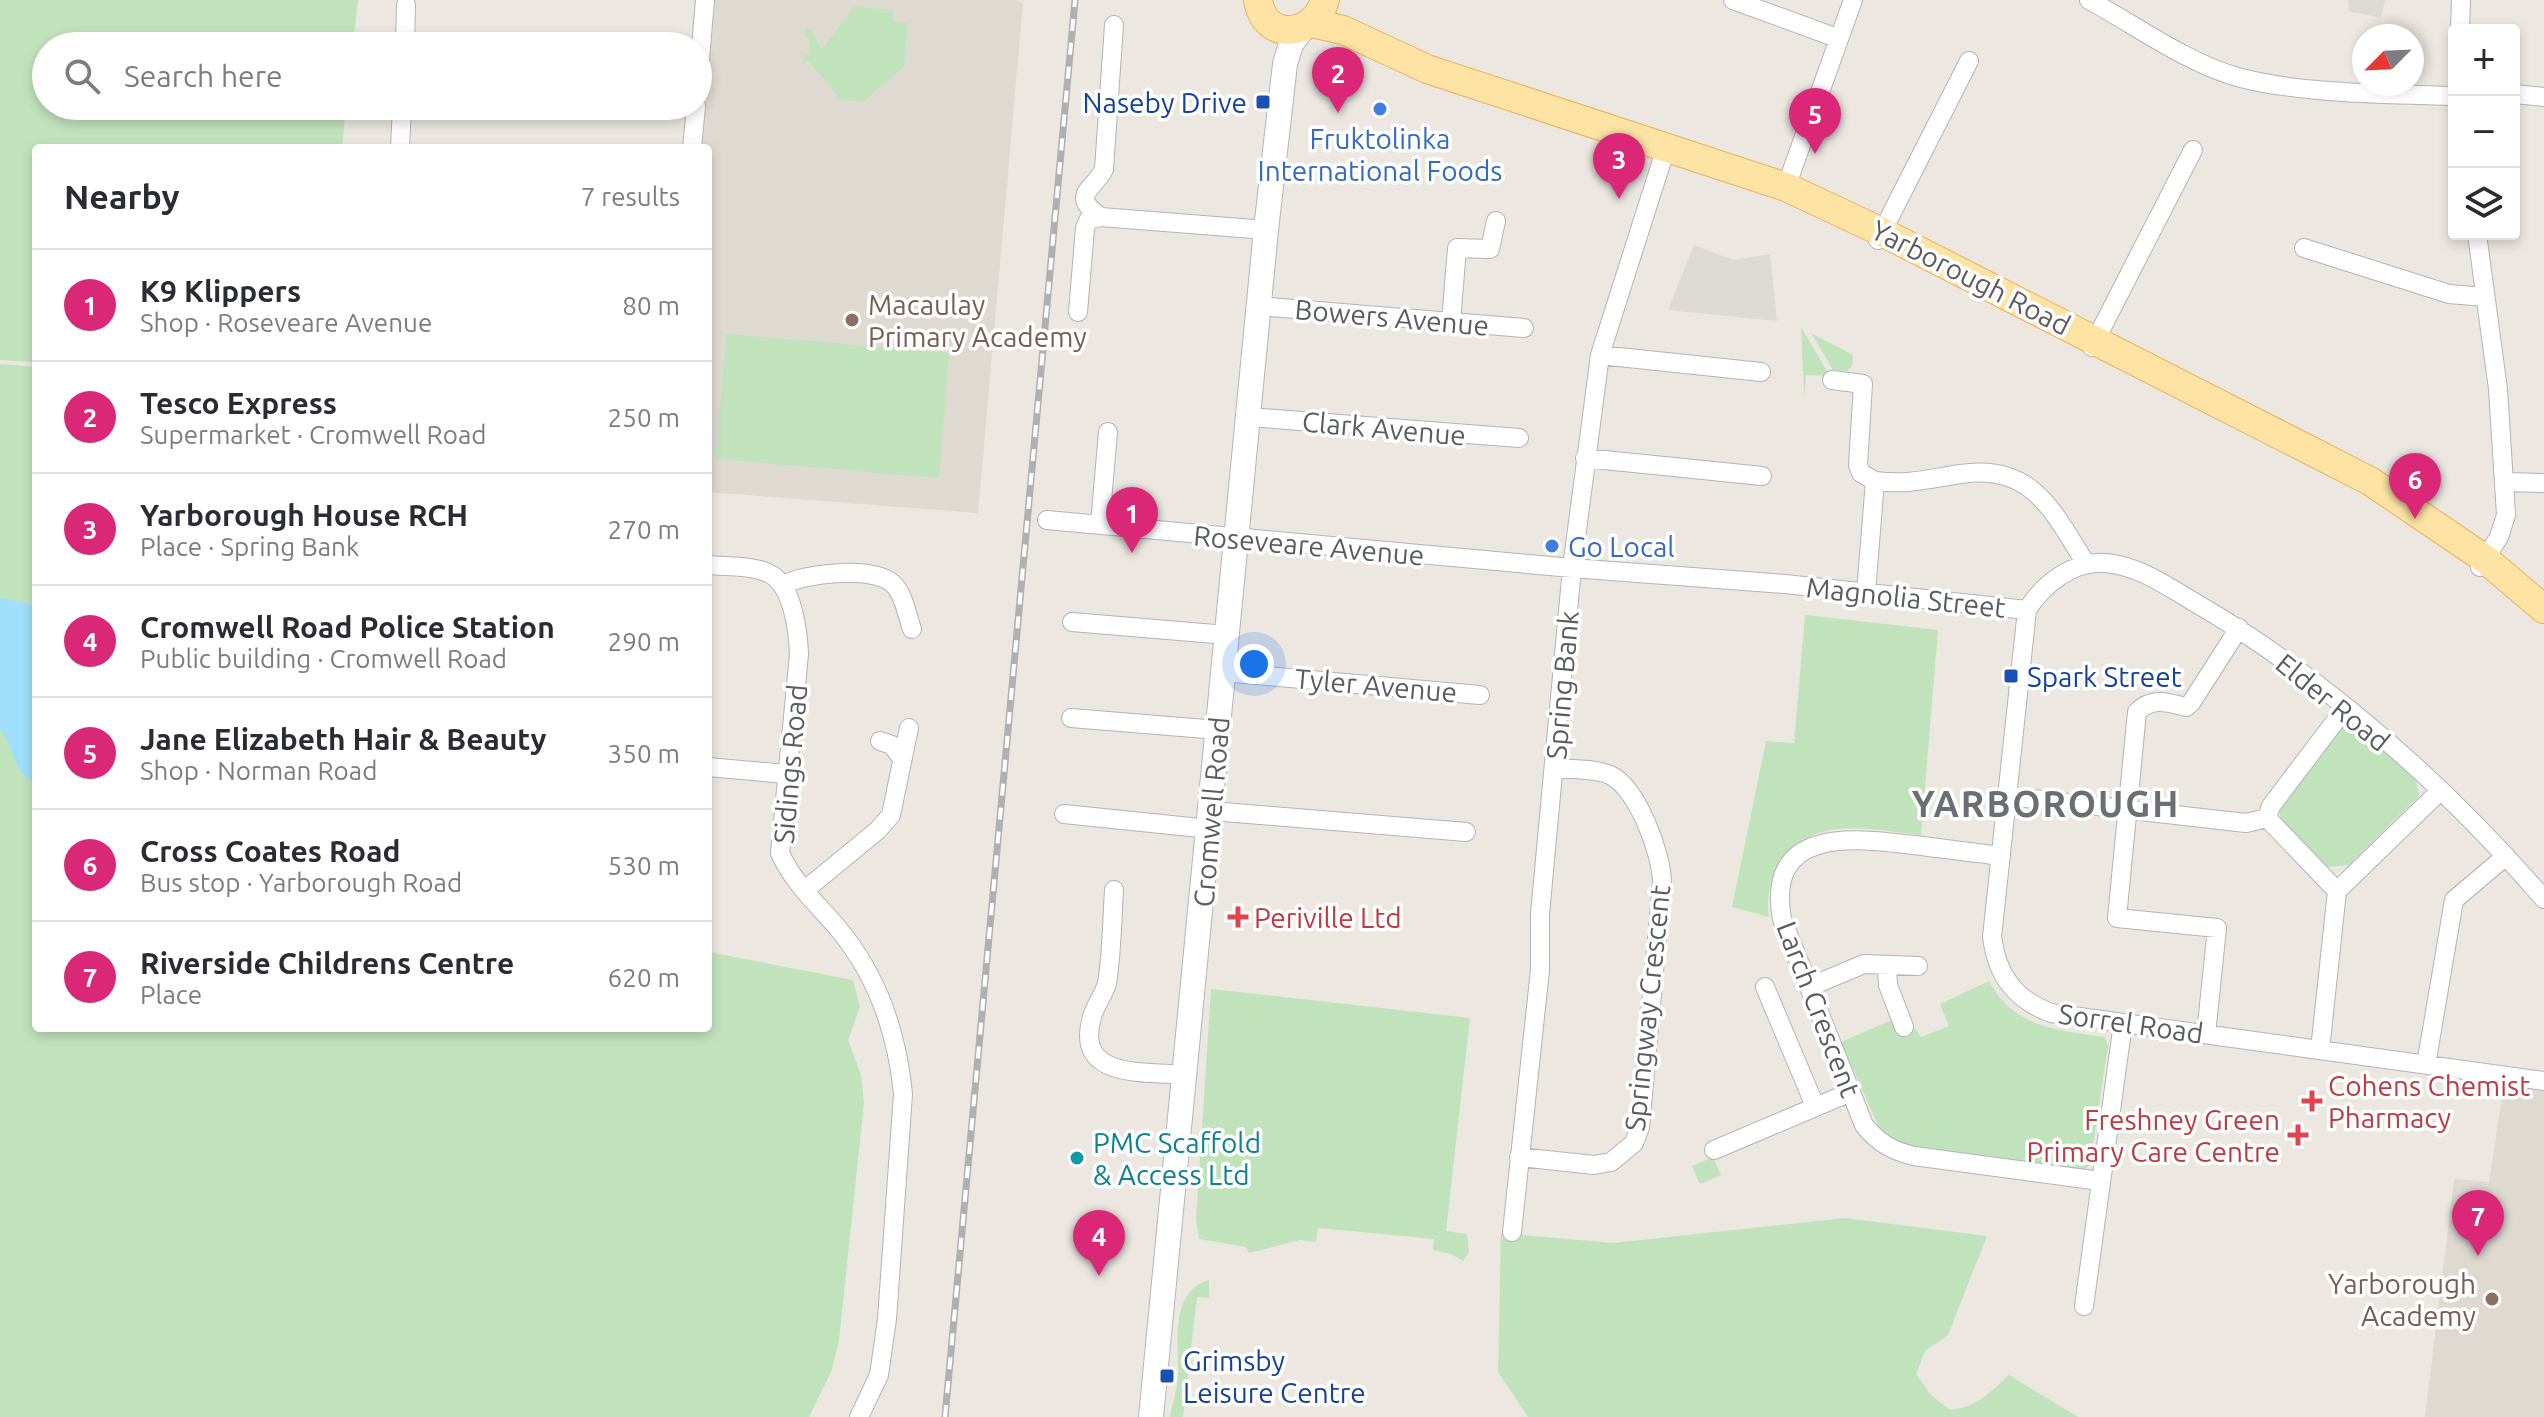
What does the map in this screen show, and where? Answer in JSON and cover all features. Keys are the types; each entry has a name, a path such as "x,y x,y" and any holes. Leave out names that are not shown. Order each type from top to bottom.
{"main road":[{"name":"Yarborough Road","path":"1261,8 1293,30 1318,13 1353,34 1427,69 1786,187 2093,345 2370,481 2544,609"}],"street":[{"path":"702,32 705,0"},
{"path":"1733,0 1837,38"},
{"path":"1786,187 1853,0"},
{"path":"2089,0 2211,67 2240,77 2286,85 2448,96"},
{"path":"2460,24 2461,0"},
{"path":"405,32 406,5"},
{"name":"Cromwell Road","path":"1261,8 1285,64"},
{"name":"Cromwell Road","path":"1151,1417 1266,230 1285,64 1291,44 1318,13"},
{"path":"1101,217 1090,209 1085,197 1090,184 1104,169 1114,25"},
{"path":"1879,237 1969,61"},
{"path":"2520,95 2544,97"},
{"path":"400,144 401,120"},
{"path":"692,144 695,120"},
{"name":"Spring Bank","path":"1512,1232 1540,970 1540,914 1585,458 1600,355 1666,148"},
{"path":"2093,345 2193,150"},
{"path":"1078,312 1085,228 1089,219 1101,217 1266,230"},
{"path":"1451,322 1457,248 1490,249 1496,221"},
{"path":"2478,240 2494,347 2505,482 2504,528 2482,564"},
{"path":"2304,248 2449,294 2466,298 2485,297"},
{"name":"Bowers Avenue","path":"1259,306 1524,328"},
{"path":"1600,355 1761,372"},
{"path":"1832,380 1863,384 1858,465 1861,473 1875,481 1906,484 1974,472 2022,483 2047,501 2086,564 2048,584 2027,610"},
{"name":"Clark Avenue","path":"1249,417 1519,438"},
{"path":"1100,524 1108,432"},
{"path":"1585,458 1762,476"},
{"path":"1866,592 1875,481"},
{"path":"2505,482 2544,483"},
{"name":"Roseveare Avenue","path":"1047,520 1572,568"},
{"name":"Elder Road","path":"2086,564 2102,562 2132,569 2239,628 2346,707 2440,791 2506,856 2544,899"},
{"path":"712,565 761,570 783,585 814,574 886,580 899,591 912,629"},
{"name":"Magnolia Street","path":"1572,568 1785,584 2027,610"},
{"name":"Sidings Road","path":"783,585 795,622 799,654 780,853 805,890 850,944 869,974 893,1032 903,1094 887,1319 879,1375 859,1417"},
{"name":"Sorrel Road","path":"2027,610 1992,937 1998,965 2010,987 2037,1008 2051,1013 2544,1081"},
{"path":"1072,622 1227,635"},
{"path":"2206,1034 2217,928 2117,918 2137,712 2145,703 2156,701 2186,707 2191,703 2239,628"},
{"name":"Tyler Avenue","path":"1223,672 1480,695"},
{"path":"2267,818 2271,806 2346,707"},
{"path":"1071,718 1218,730"},
{"path":"805,890 878,830 891,815 900,756 909,728"},
{"path":"880,741 892,745 900,756"},
{"path":"712,767 786,774"},
{"name":"Springway Crescent","path":"1519,1157 1594,1165 1624,1154 1634,1143 1640,1127 1648,1048 1662,883 1660,863 1632,794 1622,782 1607,774 1554,768"},
{"path":"2320,1050 2337,891 2440,791"},
{"path":"2008,796 2246,823 2267,818"},
{"path":"1064,814 1466,832"},
{"path":"2267,818 2337,891"},
{"name":"Larch Crescent","path":"2001,856 1857,838 1828,840 1805,851 1784,877 1780,908 1864,1125 1876,1139 1893,1150 2100,1181"},
{"path":"2426,1065 2454,900 2506,856"},
{"path":"1114,890 1107,984 1092,1015 1090,1046 1094,1056 1112,1068 1186,1075"},
{"path":"1809,987 1864,964 1918,966"},
{"path":"1887,965 1888,985 1904,1027"},
{"path":"1765,987 1815,1106"},
{"path":"2084,1306 2123,1023"},
{"path":"1714,1150 1851,1092"}],"shaded area":[{"name":"Macaulay Primary Academy","path":"715,0 1015,0 1023,3 978,513 712,492 712,144 702,144 704,120 712,120"},
{"path":"2348,0 2385,0 2381,18 2349,11"},
{"path":"1694,245 1733,260 1770,254 1777,321 1668,310"},
{"name":"Yarborough Academy","path":"2503,1090 2544,1091 2544,1417 2425,1417 2454,1179 2489,1182"}],"green space":[{"path":"0,0 358,0 355,32 32,32 32,120 345,120 342,144 32,144 32,362 0,360"},
{"path":"853,7 894,10 893,22 908,23 904,67 863,102 841,100 808,60 803,65 804,55 809,55 810,39 805,38 806,29 811,29 822,50"},
{"path":"1801,327 1830,376 1806,375 1804,396"},
{"path":"1811,333 1853,355 1852,366 1847,371 1833,370"},
{"path":"726,334 949,353 939,478 716,459"},
{"path":"0,364 32,367 32,1032 712,1032 712,953 853,980 860,1007 848,1040 861,1075 864,1103 839,1341 831,1372 809,1417 0,1417"},
{"path":"1805,615 1938,630 1921,835 1844,828 1808,837 1793,848 1777,870 1771,883 1769,917 1732,907 1766,741 1794,743"},
{"path":"2344,726 2361,730 2416,778 2419,796 2349,865 2327,867 2280,820 2280,806"},
{"path":"1989,981 1999,997 2024,1018 2054,1029 2105,1037 2108,1046 2090,1165 2084,1170 1909,1149 1881,1132 1841,1042 1894,1019 1900,1034 1915,1028 1921,1037 1949,1026 1940,1004"},
{"path":"1211,989 1470,1018 1446,1231 1467,1234 1469,1252 1463,1261 1451,1254 1433,1250 1434,1239 1318,1228 1316,1242 1300,1240 1249,1253 1246,1247 1199,1239 1196,1219"},
{"path":"1713,1157 1721,1175 1700,1184 1692,1166"},
{"path":"1845,1218 1987,1236 1948,1335 1925,1351 1916,1374 1931,1395 1950,1410 1968,1406 2009,1375 2078,1417 1528,1417 1498,1372 1501,1233 1613,1243"},
{"path":"1209,1280 1209,1298 1197,1297 1183,1417 1170,1417 1178,1380 1178,1334 1182,1307 1187,1295 1196,1286"}],"water":[{"path":"0,598 32,604 32,780 17,765 0,730"}],"railway":[{"path":"945,1417 1075,0"}],"place":[{"name":"Naseby Drive","path":"1263,102"},
{"name":"Fruktolinka International Foods","path":"1380,109"},
{"name":"Tesco Express","path":"1338,113"},
{"name":"Jane Elizabeth Hair & Beauty","path":"1815,154"},
{"name":"Yarborough House RCH","path":"1619,199"},
{"name":"Macaulay Primary Academy","path":"852,320"},
{"name":"Cross Coates Road","path":"2415,519"},
{"name":"Go Local","path":"1552,546"},
{"name":"K9 Klippers","path":"1132,553"},
{"name":"Spark Street","path":"2011,676"},
{"name":"Periville Ltd","path":"1238,917"},
{"name":"Cohens Chemist Pharmacy","path":"2312,1101"},
{"name":"Freshney Green Primary Care Centre","path":"2298,1135"},
{"name":"PMC Scaffold & Access Ltd","path":"1077,1158"},
{"name":"Riverside Childrens Centre","path":"2478,1256"},
{"name":"Cromwell Road Police Station","path":"1099,1276"},
{"name":"Yarborough Academy","path":"2492,1299"},
{"name":"Grimsby Leisure Centre","path":"1167,1376"}],"district":[{"name":"YARBOROUGH","path":"2046,803"}]}
